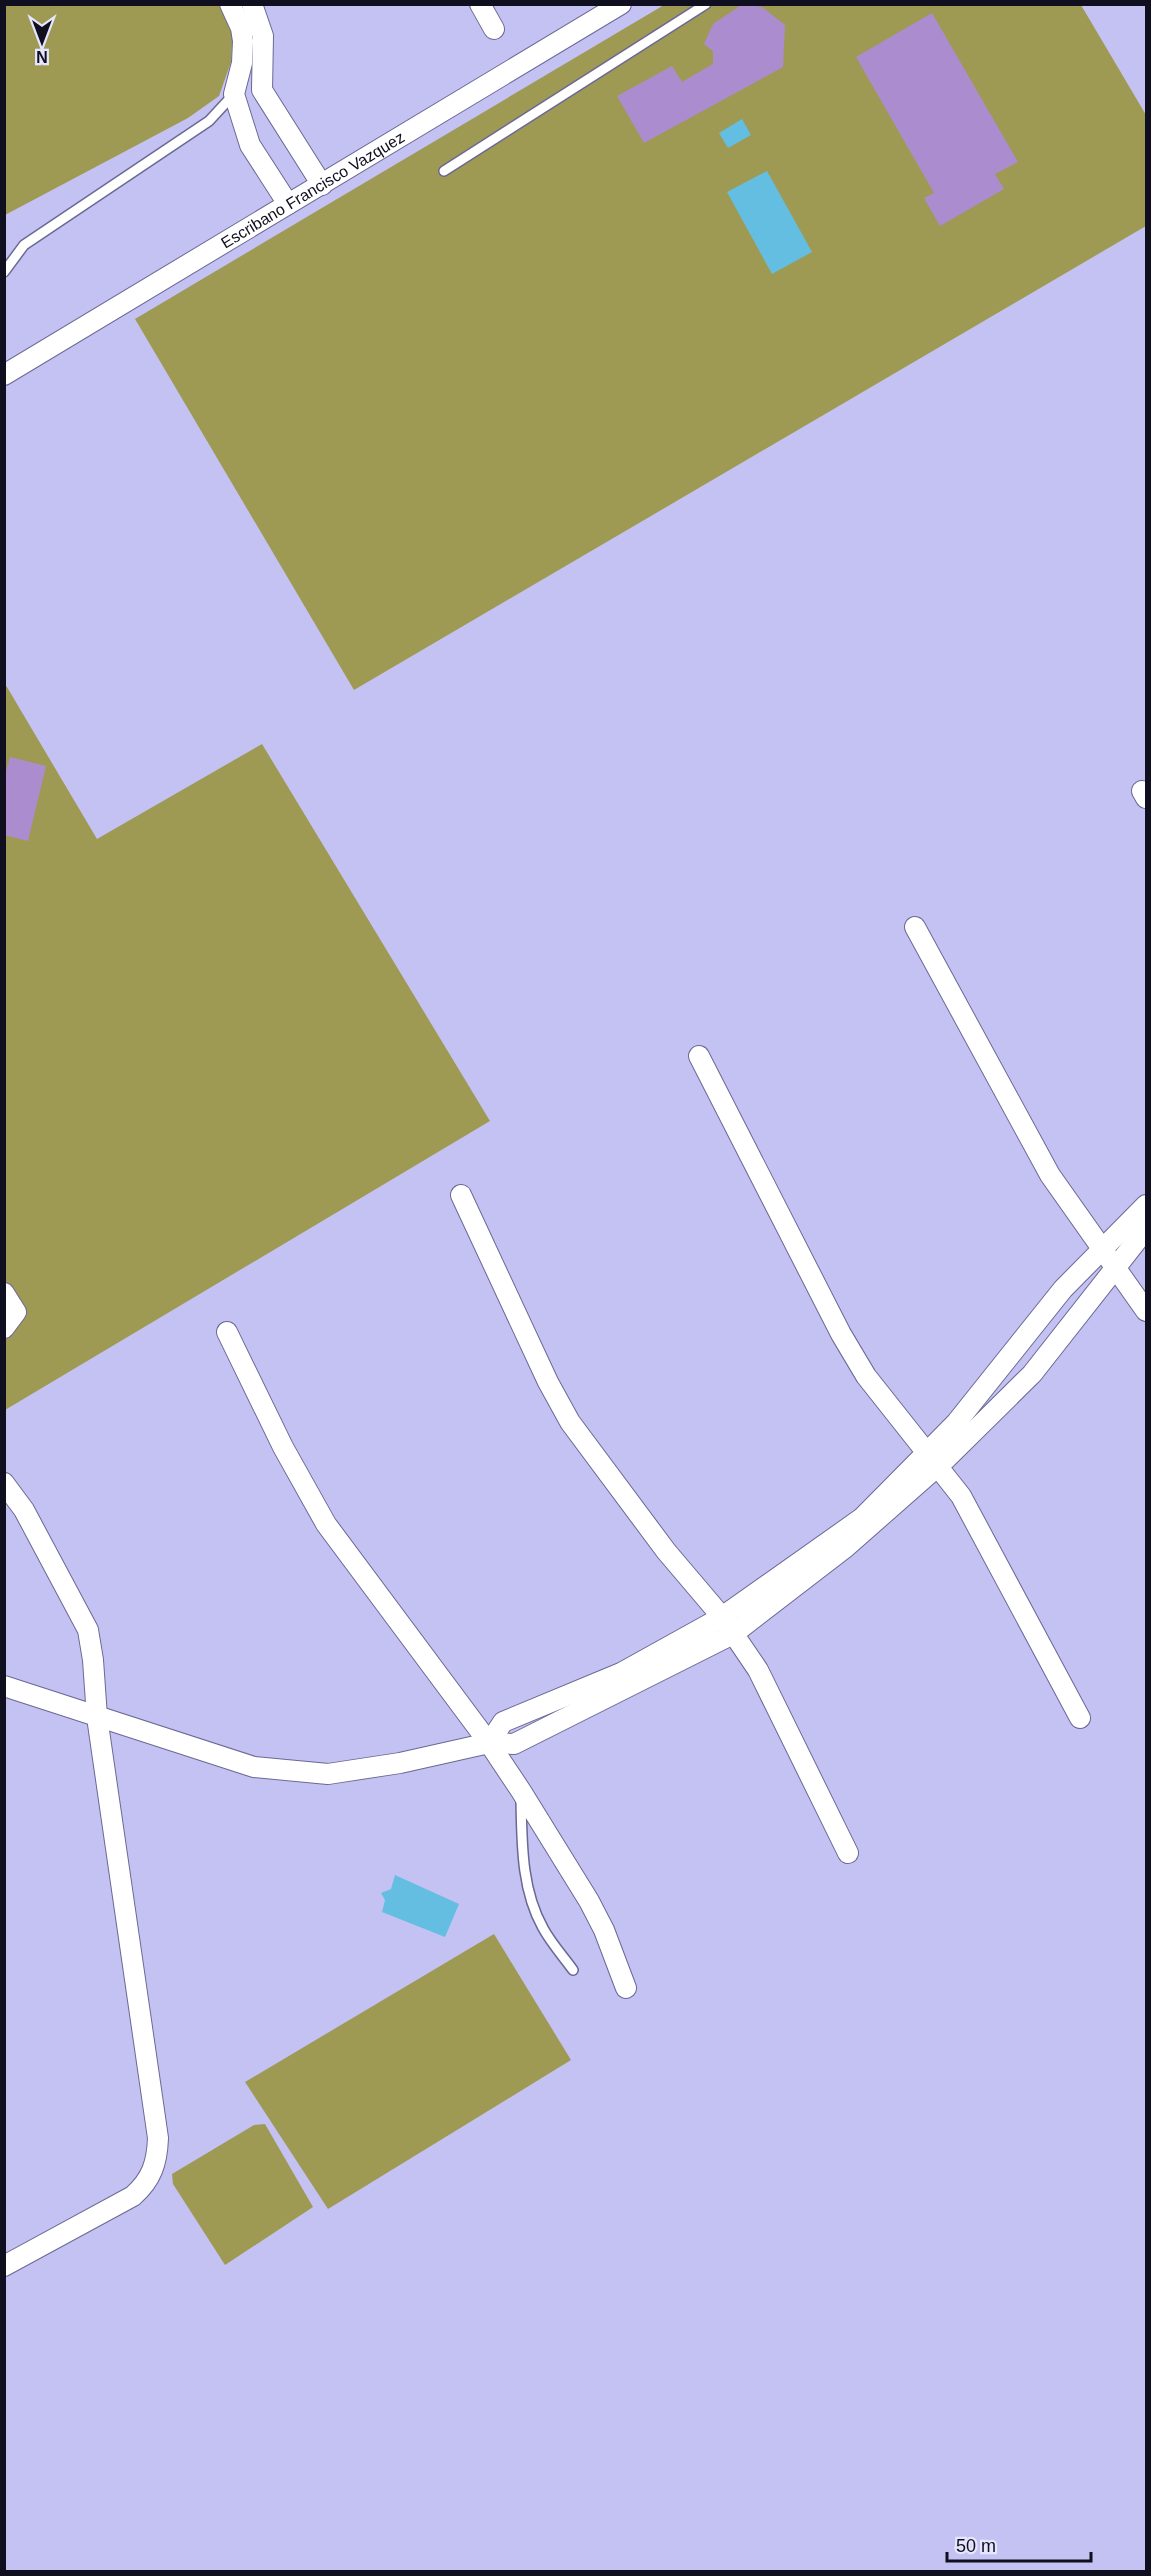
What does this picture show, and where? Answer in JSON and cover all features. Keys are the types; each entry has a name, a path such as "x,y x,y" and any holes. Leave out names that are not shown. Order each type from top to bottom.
{"street":[{"path":"230,4 241,28 243,41 242,63 234,94 250,145 288,204"},
{"path":"252,4 263,36 261,90 322,184"},
{"path":"480,4 495,29"},
{"name":"Escribano Francisco Vazquez","path":"4,375 621,4"},
{"path":"915,927 1050,1175 1146,1311"},
{"path":"699,1056 842,1334 866,1376 962,1496 1080,1718"},
{"path":"460,1195 548,1382 570,1422 652,1532 722,1617 758,1670 848,1853"},
{"path":"4,1686 254,1767 328,1774 400,1763 489,1743 514,1744 733,1634 846,1547 932,1460 956,1423 1063,1289 1146,1205"},
{"path":"489,1743 503,1722 621,1673 722,1617 862,1518 1032,1374 1146,1229"},
{"path":"4,1293 16,1312 4,1328"},
{"path":"227,1332 283,1447 326,1524 489,1743 521,1791 589,1901 604,1930 626,1988"},
{"path":"4,1483 24,1510 87,1629 93,1660 97,1717 158,2138 158,2155 153,2174 145,2185 132,2196 4,2266"}],"lane":[{"path":"444,171 706,4"},
{"path":"4,272 24,245 209,121 234,94"},
{"path":"521,1791 522,1855 530,1897 543,1928 573,1970"}],"shaded area":[{"path":"5,5 220,5 233,26 231,62 219,96 188,118 5,215"},
{"path":"664,5 1081,5 1146,115 1146,226 354,690 135,319"},
{"path":"4,682 97,839 262,744 490,1121 5,1410"},
{"path":"494,1934 571,2060 328,2209 245,2082"},
{"path":"265,2124 313,2207 225,2265 173,2184 172,2174 254,2125"}],"water":[{"path":"742,119 751,135 728,148 719,133"},
{"path":"767,171 812,252 772,274 727,192"},
{"path":"395,1875 459,1904 445,1937 382,1912 385,1900 381,1893 391,1889"}],"building":[{"path":"743,4 762,7 785,25 783,67 644,143 617,96 672,66 682,82 713,64 713,51 704,44 713,24"},
{"path":"932,13 1018,162 995,174 1004,189 940,226 924,198 934,193 856,57"},
{"path":"10,757 46,766 28,841 4,835 4,778"}]}
